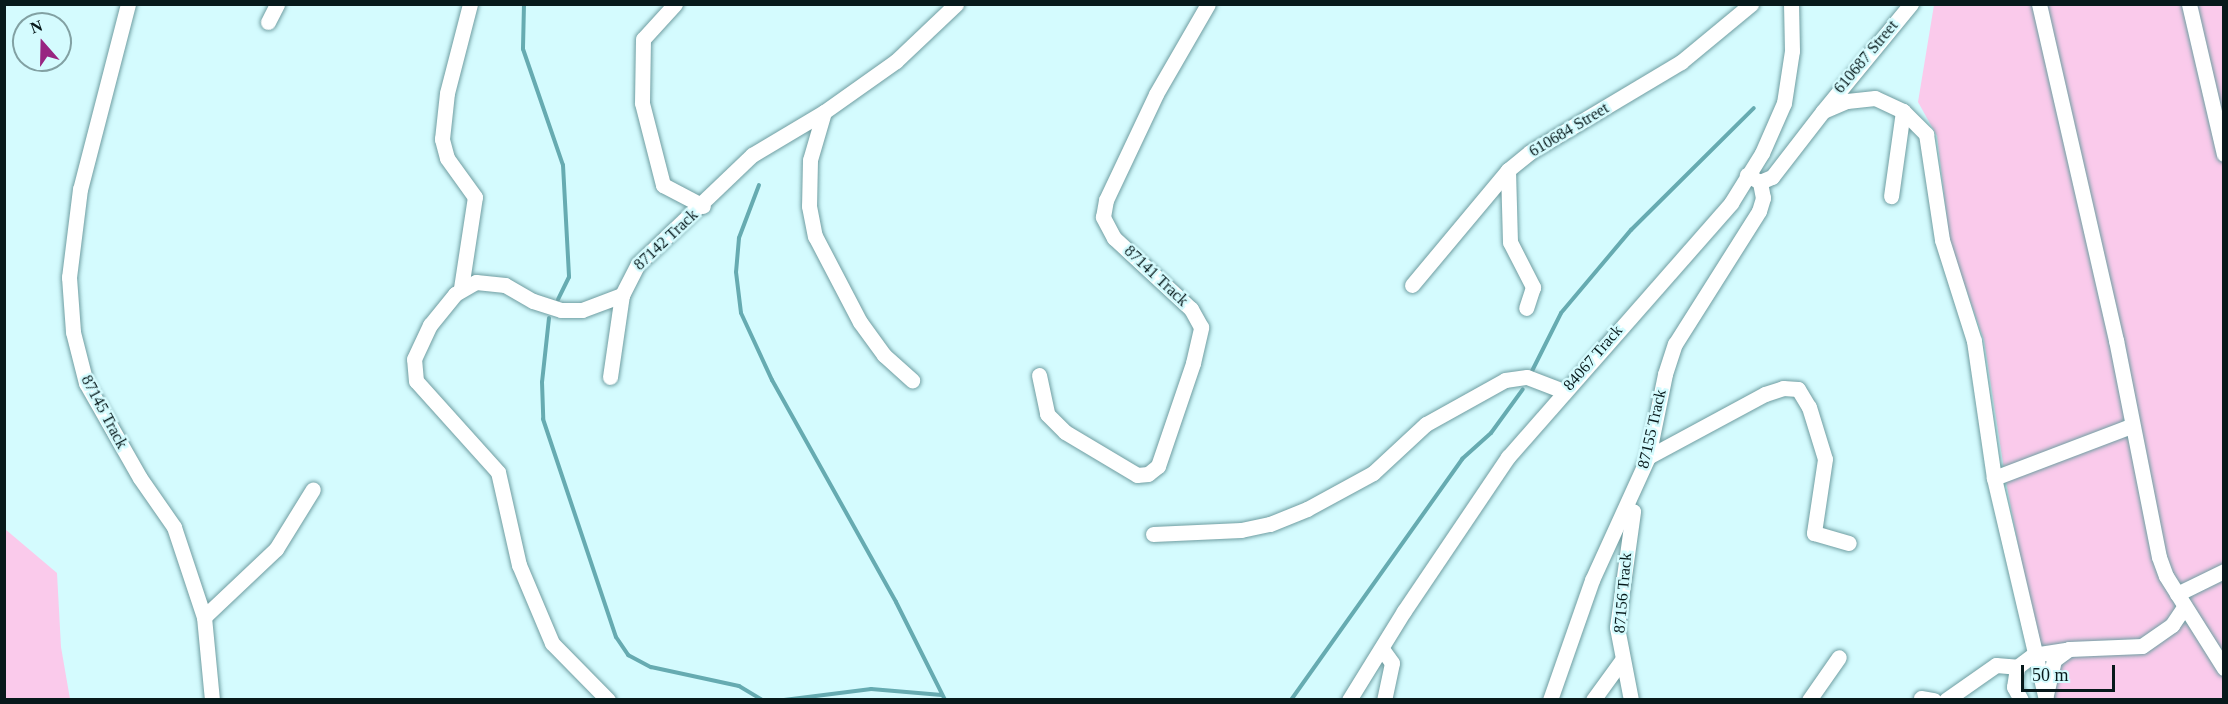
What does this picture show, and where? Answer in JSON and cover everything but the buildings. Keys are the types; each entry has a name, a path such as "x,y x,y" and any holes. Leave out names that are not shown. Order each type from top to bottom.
{"street":[{"name":"87145 Track","path":"128,4 80,189 69,277 73,332 86,383 140,478 174,527 204,617 212,699"},
{"path":"268,22 277,4"},
{"path":"470,4 447,93 442,140 447,158 475,197 461,288 430,325 414,358 413,374 498,472 519,565 552,643 608,699"},
{"path":"675,4 643,39 642,103 663,186 703,206"},
{"name":"87142 Track","path":"610,377 622,295 638,264 703,206 752,155 824,112 896,61 956,4"},
{"name":"87141 Track","path":"1039,375 1047,414 1065,432 1137,475 1148,474 1158,466 1193,363 1201,327 1191,309 1114,238 1103,217 1106,200 1156,94 1208,4"},
{"name":"610684 Street","path":"1412,285 1508,170 1547,141 1681,62 1751,4"},
{"name":"84067 Track","path":"1349,699 1480,496 1563,392 1754,179 1784,103 1792,51 1791,4"},
{"name":"610687 Street","path":"1754,179 1772,177 1911,4"},
{"path":"2039,4 2116,340 2131,426 2159,557 2181,601 2223,668"},
{"path":"2189,4 2223,154"},
{"path":"1823,111 1869,98 1889,102 1904,111 1926,134 1942,240 1974,341 1994,478 2033,655 2046,699"},
{"path":"1891,196 1904,111"},
{"path":"824,112 810,160 809,206 815,236 860,322 884,355 912,381"},
{"path":"1508,170 1510,242 1533,287 1526,308"},
{"name":"87155 Track","path":"1550,699 1592,580 1637,487 1648,457 1670,356 1759,211 1763,198 1754,179"},
{"path":"461,288 489,281 546,306 570,311 622,295"},
{"path":"1153,534 1241,530 1270,524 1307,508 1372,473 1426,424 1505,380 1527,377 1563,392"},
{"path":"1648,457 1765,394 1783,388 1798,389 1809,407 1824,459 1813,529 1821,538 1849,543"},
{"path":"1994,478 2131,426"},
{"name":"87156 Track","path":"1630,699 1617,627 1637,487"},
{"path":"204,617 276,549 313,489"},
{"path":"2021,699 2014,687 2018,667 2033,655 2069,649 2142,646 2172,625 2181,601 2223,571"},
{"path":"1382,649 1392,663 1384,699"},
{"path":"2046,699 2055,660 2069,649"},
{"path":"1809,699 1839,657"},
{"path":"1593,699 1622,660"},
{"path":"1946,699 1995,664 2018,667"}],"shaded area":[{"path":"1934,5 2223,5 2223,699 2051,699 2044,682 2005,476 1984,340 1950,243 1937,136 1918,102"},
{"path":"5,529 57,573 61,647 70,699 5,699"}],"waterway":[{"path":"524,4 523,49 563,165 569,277 558,300"},
{"path":"1531,373 1561,313 1631,230 1754,108"},
{"path":"759,185 739,238 736,272 741,313 772,380 896,602 945,700"},
{"path":"549,318 542,382 543,419 616,637 628,655 651,667 739,686 762,700"},
{"path":"1291,700 1462,459 1491,433 1523,389"},
{"path":"784,700 871,689 942,695"}]}
